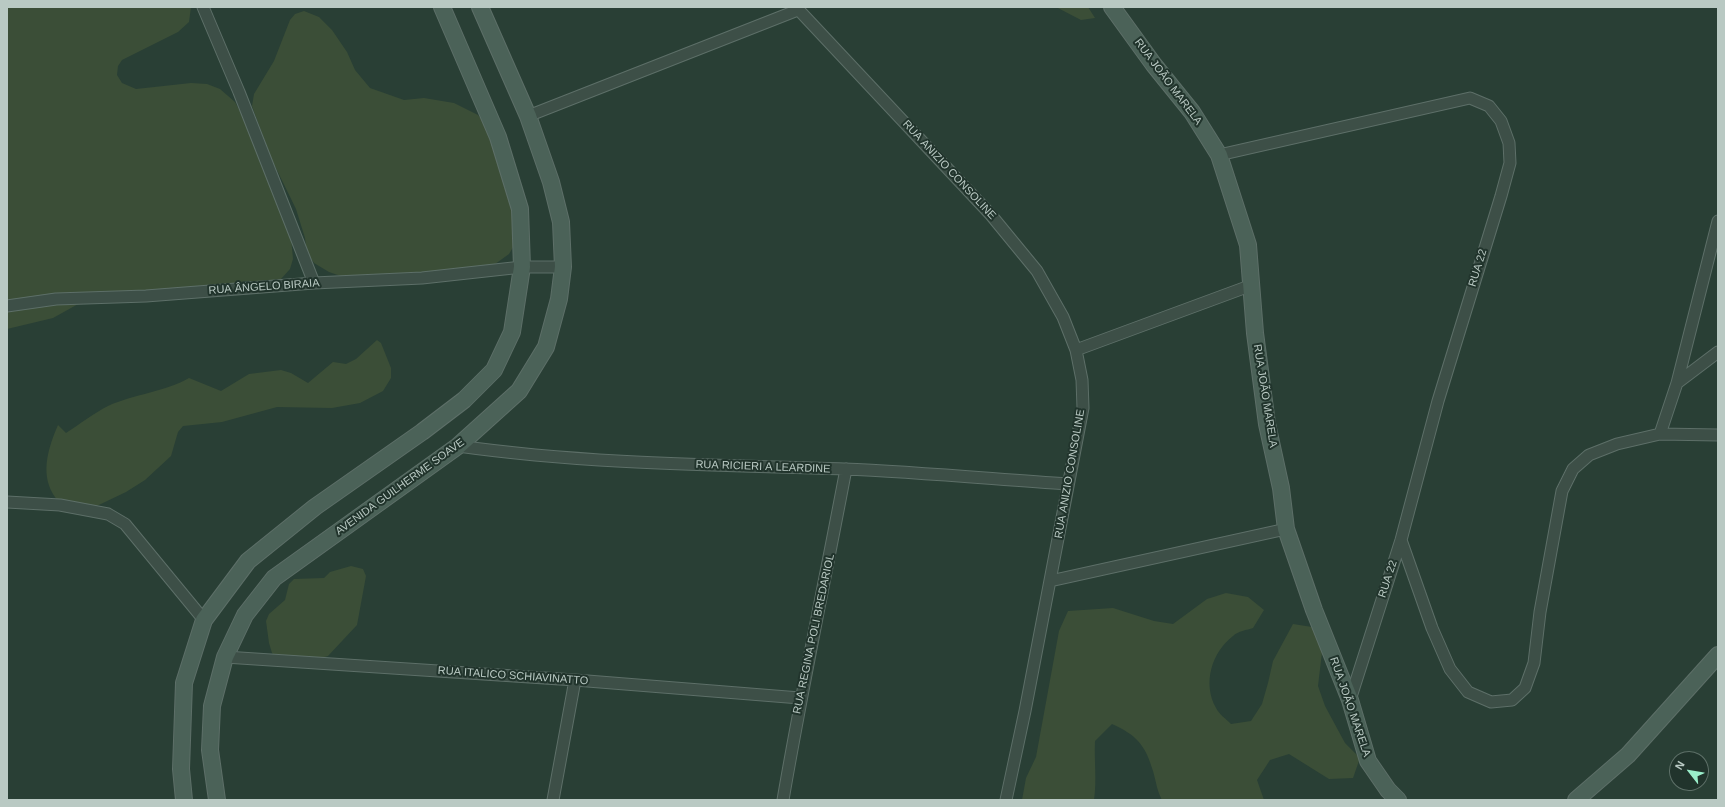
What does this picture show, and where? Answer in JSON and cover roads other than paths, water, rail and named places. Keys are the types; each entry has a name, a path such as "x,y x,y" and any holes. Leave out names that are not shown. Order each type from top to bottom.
{"street":[{"path":"202,7 239,92 314,283"},
{"path":"184,800 182,769 184,683 204,620 248,561 315,507 422,432 464,400 494,370 512,332 522,267 520,209 498,137 442,7"},
{"name":"AVENIDA GUILHERME SOAVE","path":"217,800 210,750 212,706 225,657 245,615 274,578 458,446 519,391 546,347 559,299 563,267 561,222 551,182 528,116 480,7"},
{"name":"RUA JOÃO MARELA","path":"1112,7 1154,65 1192,112 1219,155 1248,246 1255,333 1266,416 1281,488 1286,529 1314,610 1350,700 1368,761 1388,790 1398,800"},
{"path":"528,116 797,9"},
{"name":"RUA ANIZIO CONSOLINE","path":"797,9 991,215 1037,271 1063,317 1076,350 1082,380 1083,408 1027,703 1006,800"},
{"name":"RUA 22","path":"1219,155 1470,98 1489,106 1501,121 1509,142 1510,163 1438,401 1401,540 1350,700"},
{"path":"1660,434 1677,383 1718,221"},
{"name":"RUA ÂNGELO BIRAIA","path":"7,306 56,299 146,296 314,283 422,278 522,267 563,267"},
{"path":"1076,350 1252,285"},
{"path":"1677,383 1718,352"},
{"path":"1401,540 1432,628 1450,669 1468,692 1492,702 1512,700 1525,688 1534,663 1540,612 1556,536 1562,491 1573,469 1589,455 1617,444 1660,434 1718,435"},
{"name":"RUA RICIERI A LEARDINE","path":"458,446 516,455 674,464 846,469 1068,484"},
{"name":"RUA REGINA POLI BREDARIOL","path":"782,800 800,698 824,588 846,469"},
{"path":"7,502 60,505 108,514 125,524 204,620"},
{"path":"1050,581 1286,529"},
{"path":"1576,800 1628,755 1718,655"},
{"name":"RUA ITALICO SCHIAVINATTO","path":"225,657 576,680 800,698"},
{"path":"553,800 576,680"}]}
